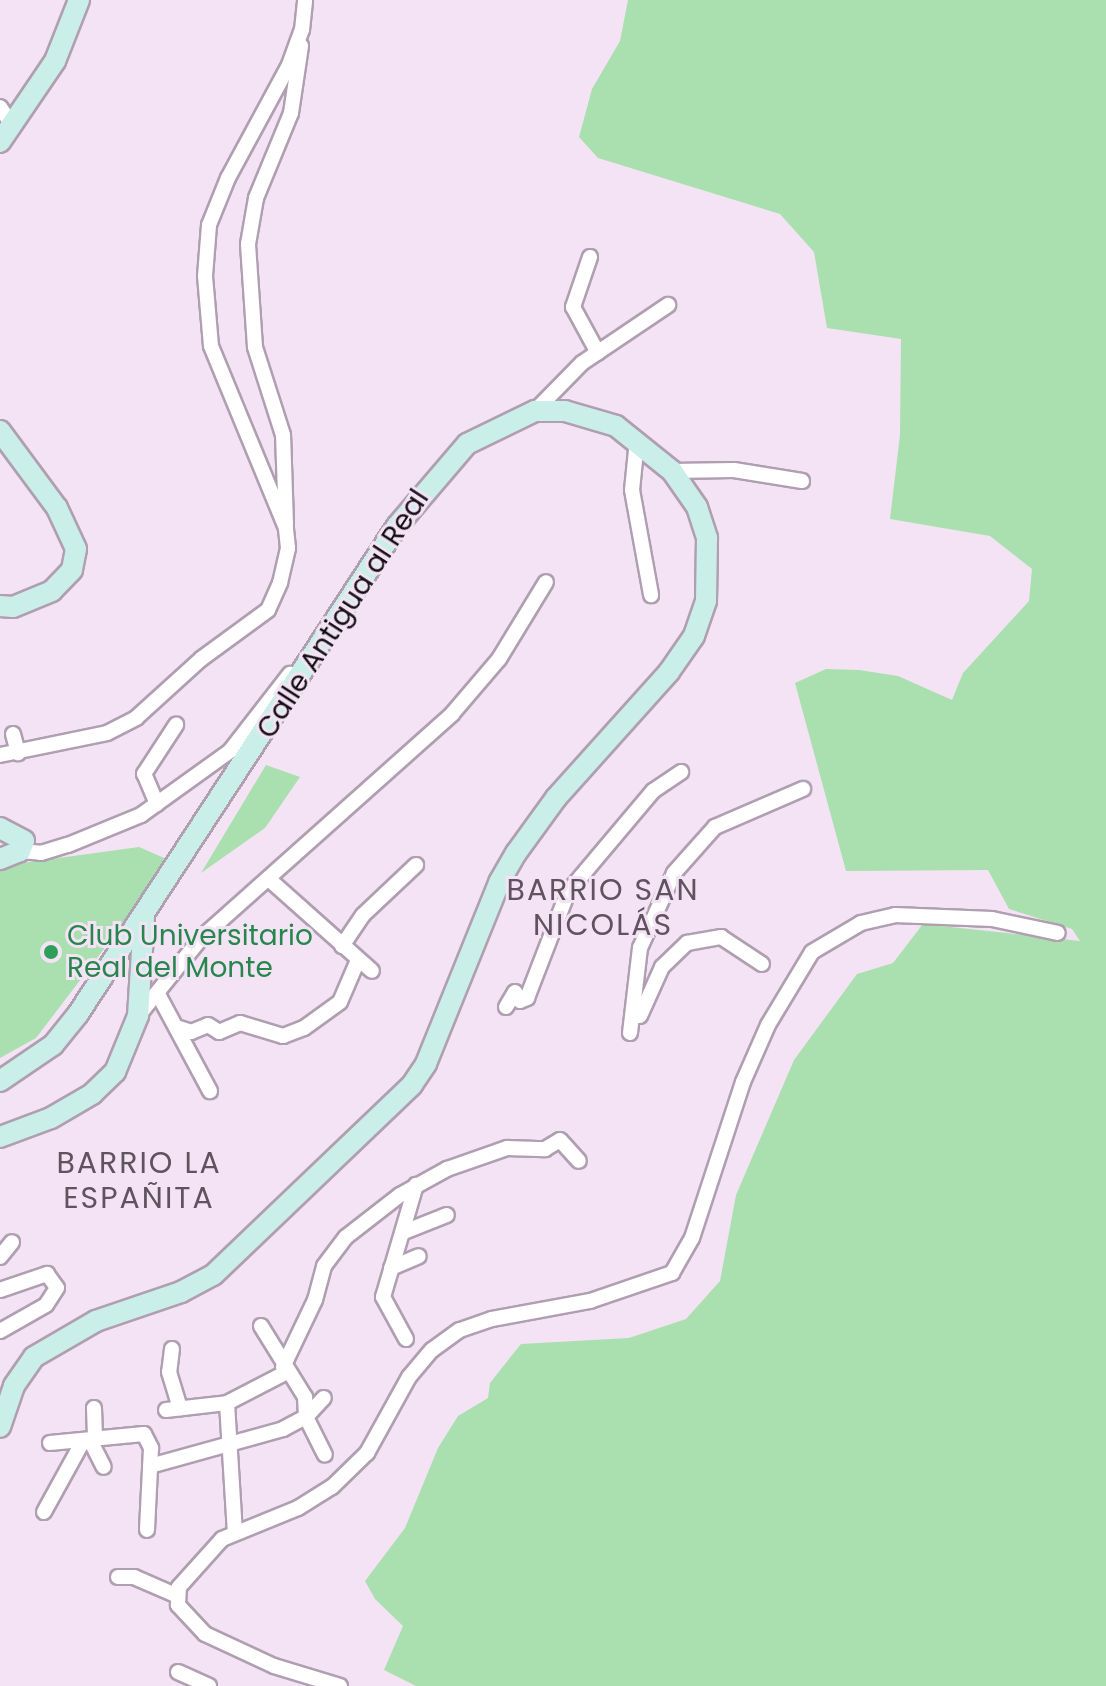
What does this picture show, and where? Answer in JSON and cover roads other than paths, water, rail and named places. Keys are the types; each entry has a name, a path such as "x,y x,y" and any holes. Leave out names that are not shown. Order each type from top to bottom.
{"main road":[{"path":"0,142 55,61 79,0"},
{"path":"1,1415 34,1357 64,1336 181,1292 230,1261 412,1085 426,1064 499,883 516,853 556,798 669,672 694,636 706,601 707,538 697,507 672,471 637,440 591,416 535,411"},
{"name":"Calle Antigua al Real","path":"0,1081 53,1045 144,918 397,526 433,480 467,444 535,411"},
{"path":"0,434 62,516 76,549 72,570 52,591 13,607 0,606"},
{"path":"0,828 24,841 20,851 0,859"},
{"path":"0,1137 51,1118 92,1094 115,1072 138,1016 144,918"}],"street":[{"path":"0,755 107,733 136,718 201,659 268,610 280,583 288,548 283,435 255,347 248,244 256,198 291,113 305,0"},
{"path":"286,528 211,346 205,276 209,225 302,30"},
{"path":"0,107 13,126"},
{"path":"590,257 573,307 598,353"},
{"path":"535,411 598,353 668,305"},
{"path":"637,440 632,490 636,529 651,595"},
{"path":"672,471 734,470 802,481"},
{"path":"138,1016 159,996 202,937 271,881 452,714 499,659 546,582"},
{"path":"20,851 41,853 109,832 157,804 230,751 311,650 319,626"},
{"path":"157,804 144,774 176,725"},
{"path":"13,734 18,753"},
{"path":"506,1007 514,993 522,1001 531,992 568,892 653,791 681,772"},
{"path":"762,964 721,937 687,943 662,967 630,1033 640,948 674,873 715,827 803,789"},
{"path":"342,946 363,915 416,865"},
{"path":"271,881 372,971"},
{"path":"340,1686 274,1666 205,1634 184,1615 178,1596 187,1574 235,1533 298,1508 332,1487 367,1453 409,1377 432,1350 460,1330 492,1319 590,1301 657,1282 678,1267 692,1238 743,1082 768,1025 812,952 861,923 895,915 992,919 1058,933"},
{"path":"179,1028 191,1032 208,1025 219,1032 240,1023 283,1036 304,1028 340,1002 358,960"},
{"path":"159,996 179,1028 210,1091"},
{"path":"172,1349 169,1372 173,1409 227,1403 285,1369 315,1300 324,1266 356,1228 416,1185 473,1158 507,1148 545,1149 560,1140 579,1161"},
{"path":"406,1339 383,1297 416,1185"},
{"path":"404,1232 447,1215"},
{"path":"0,1257 12,1242"},
{"path":"391,1268 419,1256"},
{"path":"0,1290 47,1274 57,1288 46,1305 0,1331"},
{"path":"261,1326 305,1397 306,1417 325,1455"},
{"path":"150,1466 229,1444 306,1417 324,1398"},
{"path":"227,1403 235,1533"},
{"path":"44,1512 89,1440 94,1408"},
{"path":"50,1443 144,1434 151,1448 147,1530"},
{"path":"89,1440 104,1467"},
{"path":"118,1577 134,1577 178,1596"},
{"path":"178,1672 209,1686"}],"place":[{"name":"Club Universitario Real del Monte","path":"51,952"}],"district":[{"name":"BARRIO SAN NICOLÁS","path":"603,907"},
{"name":"BARRIO LA ESPAÑITA","path":"139,1180"}]}
